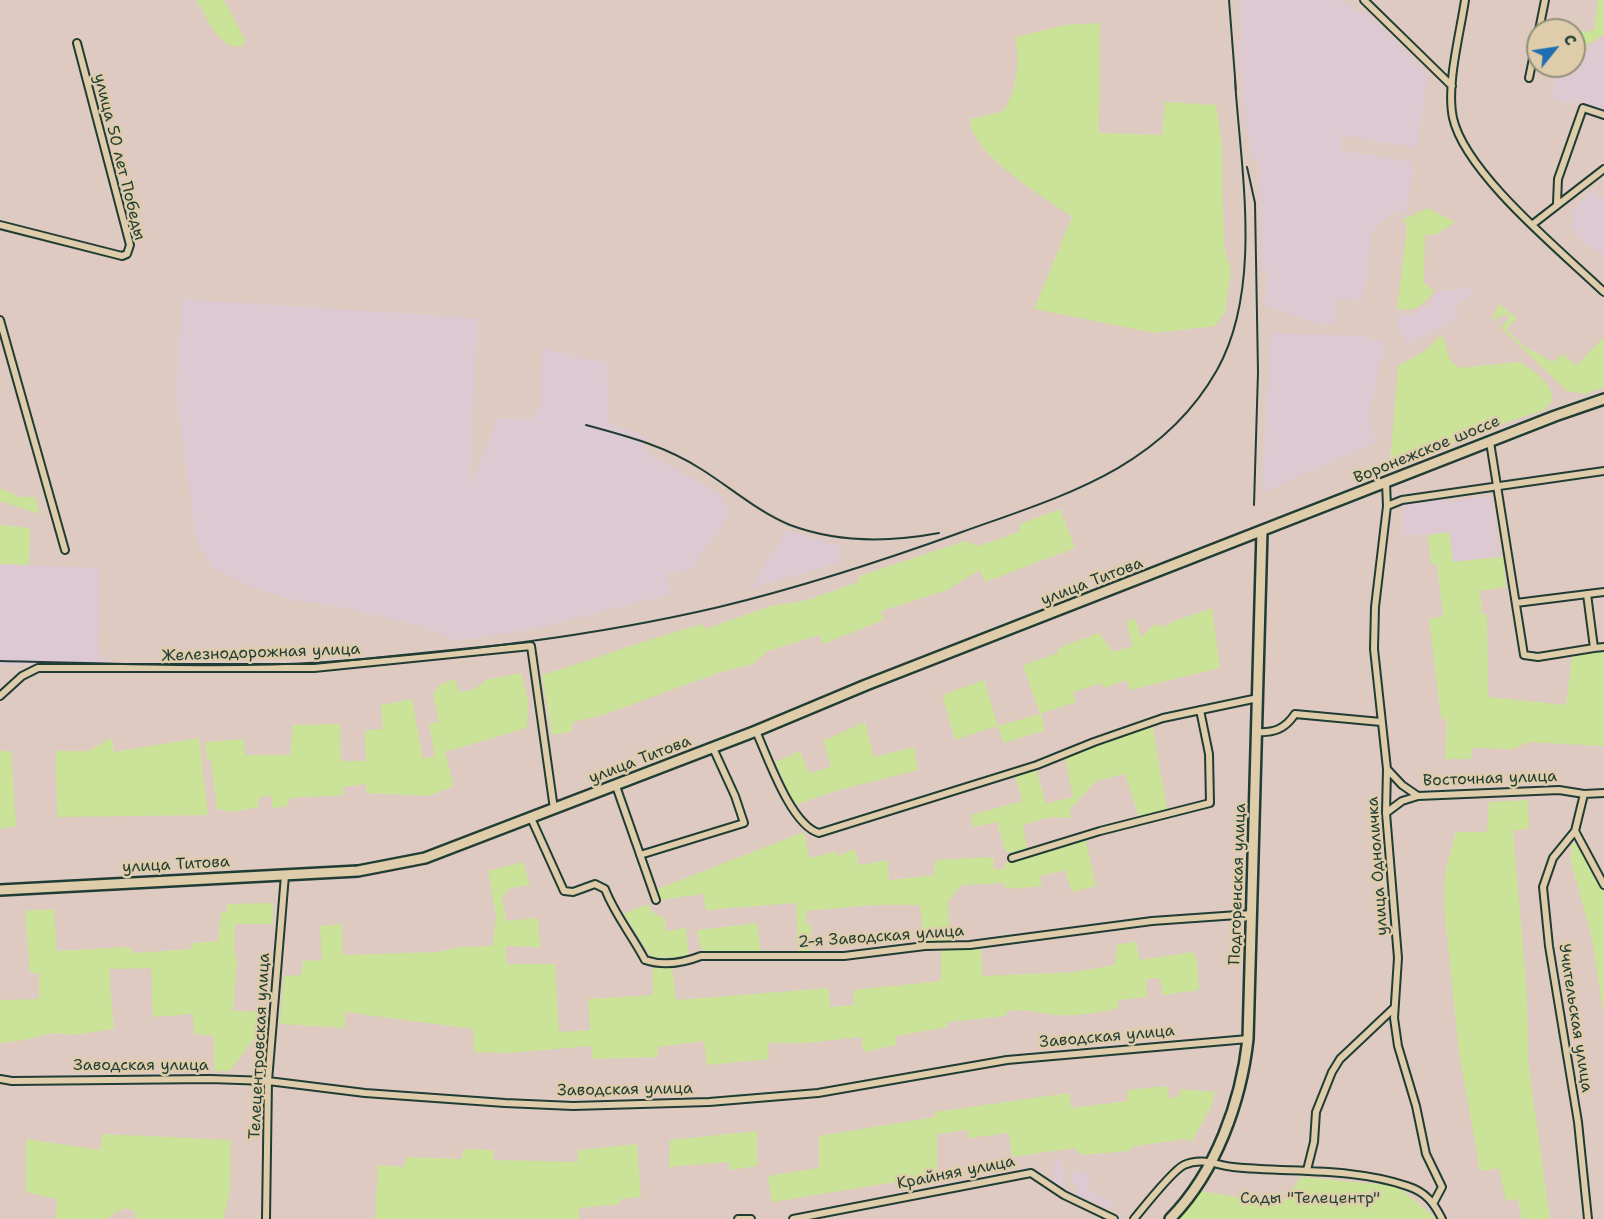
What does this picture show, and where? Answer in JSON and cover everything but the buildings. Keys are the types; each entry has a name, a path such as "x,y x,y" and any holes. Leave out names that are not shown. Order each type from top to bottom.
{"main road":[{"name":"Воронежское шоссе","path":"1262,531 1604,399"},
{"name":"Подгоренская улица","path":"1170,1219 1211,1160 1239,1094 1248,1039 1262,531"},
{"name":"улица Титова","path":"0,890 375,869 414,861 616,786 1262,531"}],"street":[{"path":"1364,0 1452,86"},
{"path":"1465,0 1452,86 1452,116 1465,149 1509,202 1604,292"},
{"path":"1541,18 1545,0"},
{"name":"улица 50 лет Победы","path":"0,225 122,256 128,254 130,245 77,43"},
{"path":"1557,203 1558,179 1583,108 1604,115"},
{"path":"1533,224 1557,203 1582,188 1604,169"},
{"path":"0,320 65,550"},
{"path":"1490,442 1524,655 1538,657 1604,647"},
{"path":"1386,506 1402,500 1604,471"},
{"name":"улица Одноличка","path":"1386,483 1386,506 1374,617 1374,649 1387,769 1386,813 1398,958 1394,1008 1398,1046 1416,1106 1426,1154 1442,1186 1434,1202"},
{"path":"1516,603 1604,592"},
{"path":"1587,594 1594,648"},
{"name":"Железнодорожная улица","path":"0,696 22,676 38,668 314,668 531,646 554,809"},
{"path":"756,731 802,823 810,831 819,833 1037,765 1163,718 1258,698"},
{"path":"1012,858 1100,831 1210,803 1209,754 1200,710"},
{"path":"1257,732 1274,733 1289,723 1295,714 1381,722"},
{"path":"640,855 744,823 731,786 713,748"},
{"name":"Восточная улица","path":"1387,769 1418,796 1559,790 1584,794 1604,793"},
{"path":"616,786 656,900"},
{"name":"Учительская улица","path":"1584,794 1575,831 1553,858 1543,887 1551,957 1578,1122 1588,1219"},
{"path":"1386,813 1402,801 1418,796"},
{"name":"2-я Заводская улица","path":"531,818 564,891 573,892 595,884 605,889 614,912 633,936 645,960 656,963 688,961 701,956 844,956 925,946 970,945 1152,921 1252,914"},
{"path":"1575,831 1604,885"},
{"name":"Телецентровская улица","path":"266,1219 268,1081 285,875"},
{"path":"1307,1170 1314,1142 1316,1112 1332,1072 1340,1059 1394,1008"},
{"name":"Заводская улица","path":"0,1079 12,1081 100,1078 268,1081 365,1093 573,1106 709,1102 818,1093 1007,1060 1248,1039"},
{"path":"1134,1219 1183,1165 1211,1160 1231,1167 1358,1175 1408,1186 1434,1202 1442,1219"},
{"name":"Крайняя улица","path":"794,1219 1031,1173 1064,1195 1114,1219"},
{"path":"738,1219 751,1219"}],"shaded area":[{"path":"1241,0 1341,0 1362,14 1368,14 1428,74 1417,148 1341,135 1340,150 1414,162 1406,213 1396,212 1372,232 1363,301 1337,298 1333,326 1316,324 1263,304 1267,296 1268,271 1262,271 1259,160 1253,160 1245,118 1238,40 1242,40"},
{"path":"1602,37 1604,38 1604,111 1571,99 1569,104 1550,97 1557,78 1586,78 1586,52 1588,53 1592,42 1599,44"},
{"path":"1592,190 1604,198 1604,257 1595,249 1590,248 1569,225 1575,218 1570,213"},
{"path":"1471,287 1470,297 1454,306 1459,317 1408,345 1397,328 1399,313 1409,315 1428,306 1437,292"},
{"path":"182,299 478,318 469,488 498,418 530,420 540,406 542,348 607,363 609,423 647,437 643,445 646,454 654,456 722,496 730,515 690,570 667,574 671,594 539,628 457,641 418,625 331,605 296,601 254,588 214,568 197,544 176,395"},
{"path":"1271,333 1361,336 1385,342 1369,416 1376,442 1262,493"},
{"path":"1444,496 1447,502 1491,496 1498,556 1453,562 1449,533 1402,535 1403,503"},
{"path":"786,530 840,546 842,562 751,588"},
{"path":"0,564 100,568 98,653 109,662 109,665 0,665"},
{"path":"1054,1161 1061,1161 1064,1187 1052,1184"},
{"path":"1072,1171 1090,1174 1088,1191 1112,1201 1109,1209 1077,1195 1078,1185 1071,1184"}],"green space":[{"path":"196,0 224,0 245,39 243,46 234,46 220,38"},
{"path":"1598,0 1604,0 1604,34 1586,46 1586,31 1592,31"},
{"path":"1100,23 1099,133 1162,135 1165,102 1216,105 1222,146 1224,248 1231,268 1225,312 1215,326 1155,333 1034,309 1072,217 995,160 973,132 970,119 1004,111 1016,75 1016,37 1065,25"},
{"path":"1428,208 1455,222 1437,234 1425,235 1424,283 1434,291 1418,306 1397,309 1407,228 1404,219"},
{"path":"1499,304 1517,318 1506,329 1525,347 1553,362 1563,354 1576,366 1604,337 1604,387 1586,394 1567,391 1501,328 1509,318 1506,314 1492,320"},
{"path":"1440,336 1443,337 1450,360 1459,368 1519,362 1546,383 1552,395 1552,401 1544,410 1486,429 1394,469 1390,463 1398,366 1426,350"},
{"path":"0,488 20,497 35,497 40,514 0,501"},
{"path":"1060,509 1075,548 985,582 980,570 945,591 881,611 884,620 823,644 820,635 768,651 753,664 718,673 600,716 573,722 572,731 552,735 542,675 703,624 705,629 771,606 808,600 859,582 859,576 965,541 978,546 1019,532 1020,524"},
{"path":"0,525 30,528 29,565 0,564"},
{"path":"1449,532 1453,562 1503,557 1506,587 1480,591 1482,614 1487,614 1488,697 1566,705 1572,655 1604,652 1604,746 1528,742 1514,749 1472,748 1471,759 1445,759 1447,720 1441,718 1429,619 1443,616 1437,564 1431,564 1428,535"},
{"path":"1212,608 1220,668 1130,690 1126,680 1104,688 1102,683 1073,692 1076,702 1041,714 1045,730 1004,743 997,726 955,740 942,695 984,680 998,726 1040,714 1023,665 1058,653 1058,648 1099,633 1113,652 1133,646 1126,623 1135,618 1141,637 1153,626 1160,624 1163,628 1172,622"},
{"path":"521,673 528,701 527,728 445,752 454,786 429,796 367,793 366,784 343,787 343,795 291,798 286,807 272,808 272,796 259,797 258,807 234,812 217,809 211,759 207,759 205,742 244,739 245,755 290,755 293,725 340,724 341,761 366,761 365,730 383,729 381,705 412,699 423,759 435,756 429,724 439,722 433,694 439,685 455,679 459,692 475,689 486,680"},
{"path":"865,722 874,757 914,747 918,770 839,790 795,805 775,762 800,751 809,773 831,767 823,741"},
{"path":"1153,727 1167,810 1139,817 1125,774 1096,781 1071,808 1070,818 1050,817 1023,825 1027,849 1016,854 1005,851 997,822 973,827 971,815 1022,801 1015,775 1036,769 1046,804 1073,797 1065,758 1087,748"},
{"path":"112,738 114,752 199,738 208,815 57,817 56,751 88,751"},
{"path":"0,751 11,751 16,826 0,829"},
{"path":"1528,800 1529,828 1513,831 1527,993 1528,1061 1550,1219 1522,1219 1518,1199 1506,1201 1499,1168 1480,1171 1459,1052 1444,907 1445,873 1456,832 1487,832 1489,802"},
{"path":"804,832 810,858 835,851 837,856 855,849 859,865 888,860 889,880 934,875 935,860 993,857 994,869 1004,869 1005,863 1086,840 1096,886 1072,892 1065,870 1040,876 1042,886 1006,889 1004,883 962,885 948,902 950,942 924,944 920,905 873,905 806,911 806,923 811,926 811,951 798,952 796,903 706,910 703,894 660,900 657,889"},
{"path":"1572,843 1578,844 1604,892 1604,1015 1591,935 1570,858"},
{"path":"523,862 530,885 510,888 502,898 506,921 538,918 540,947 506,946 506,964 555,964 559,1032 590,1030 588,999 653,995 652,969 672,967 676,1000 829,988 830,1007 854,1005 853,990 941,981 941,951 981,948 983,976 1074,972 1115,965 1117,944 1136,942 1140,960 1193,952 1197,959 1199,990 1163,995 1160,978 1147,979 1147,997 1118,1000 1119,1008 1104,1011 1066,1015 1022,1010 1007,1011 1006,1016 948,1022 947,1027 896,1036 896,1045 864,1052 861,1037 806,1043 768,1043 769,1059 707,1065 704,1041 658,1047 658,1057 593,1059 591,1046 509,1053 474,1052 473,1029 345,1012 345,1028 280,1024 284,976 301,975 303,961 322,960 320,926 342,924 343,955 438,952 461,947 493,946 496,915 488,871"},
{"path":"273,903 273,924 235,924 234,951 237,960 233,1011 268,1012 266,1040 253,1040 230,1071 214,1071 214,1036 194,1034 193,1014 153,1017 151,968 109,969 114,1029 72,1035 52,1033 0,1043 0,1000 39,999 39,973 30,973 25,911 54,909 57,951 127,947 136,953 191,949 192,943 218,941 221,912 227,912 227,904"},
{"path":"647,904 652,912 664,918 667,931 686,928 689,956 684,958 651,957 624,914"},
{"path":"757,923 761,953 701,949 697,930"},
{"path":"1167,1086 1169,1098 1179,1097 1180,1089 1215,1092 1211,1106 1192,1142 1186,1139 1135,1146 1128,1151 1082,1155 1075,1148 1012,1157 1009,1133 968,1138 967,1130 938,1134 937,1130 937,1169 921,1178 772,1202 768,1176 819,1168 819,1136 935,1117 935,1112 1069,1093 1071,1108 1127,1101 1127,1090"},
{"path":"757,1131 757,1166 730,1170 728,1162 669,1167 670,1140"},
{"path":"102,1134 231,1140 230,1192 223,1219 136,1219 135,1212 128,1208 117,1211 107,1219 56,1219 57,1199 26,1192 26,1139 100,1150"},
{"path":"637,1144 641,1197 620,1199 620,1204 579,1208 579,1219 375,1219 378,1165 404,1167 406,1157 462,1159 463,1149 493,1150 494,1160 578,1162 578,1150"},
{"name":"Сады \"Телецентр\"","path":"1301,1177 1397,1186 1437,1219 1178,1219 1200,1191 1281,1204"}],"railway":[{"path":"1229,0 1236,90"},
{"path":"0,661 163,665 285,664 425,653 573,635 671,618 811,582 932,543 1072,491 1106,475 1138,455 1168,432 1194,404 1217,370 1231,338 1240,303 1246,228 1235,81"},
{"path":"1247,167 1255,203 1258,372 1254,505"},
{"path":"586,425 674,454 701,469 778,520 808,531 864,539 902,538 939,533"}]}
